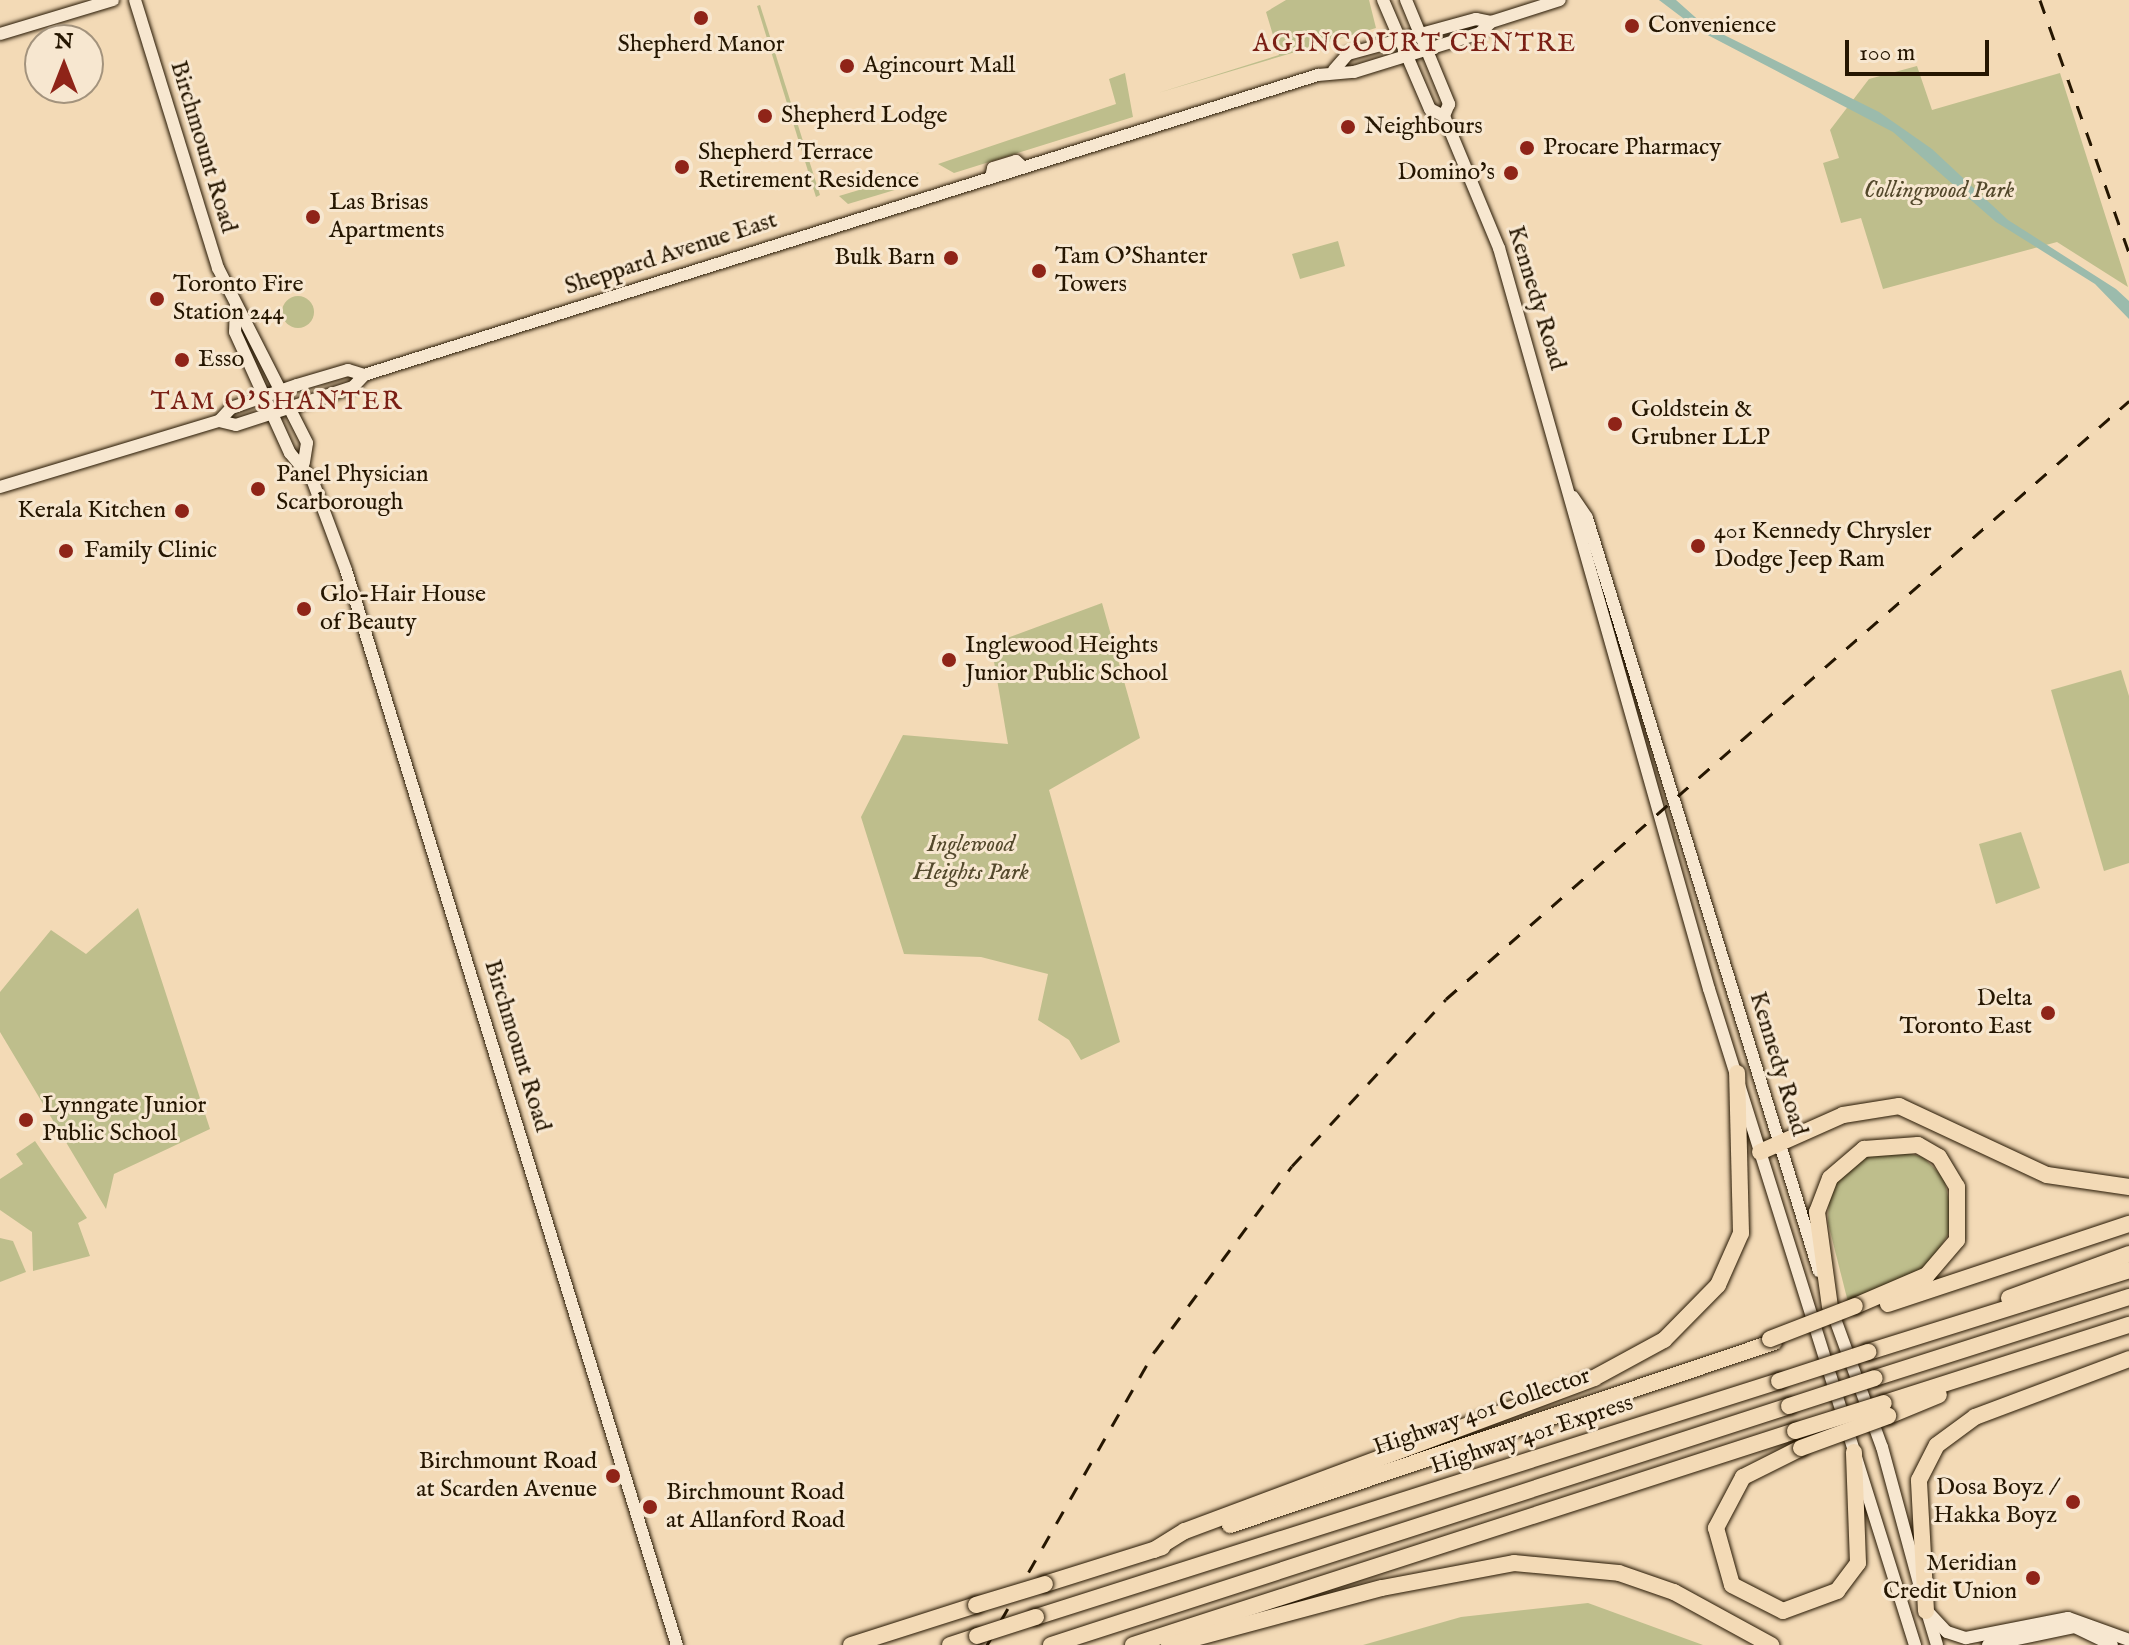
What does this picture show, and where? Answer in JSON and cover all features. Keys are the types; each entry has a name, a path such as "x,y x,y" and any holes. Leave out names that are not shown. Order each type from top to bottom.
{"highway":[{"path":"1154,1550 1185,1531 1594,1378 1664,1340 1718,1285 1741,1233 1737,1073"},
{"path":"1760,1152 1843,1115 1899,1106 2047,1175 2129,1187"},
{"path":"1830,1307 1817,1212 1830,1178 1864,1149 1918,1145 1939,1157 1957,1187 1957,1240 1927,1275 1856,1310"},
{"name":"Highway 401 Collector","path":"851,1645 1154,1550 1856,1310 2129,1224"},
{"path":"1893,1344 2129,1254"},
{"name":"Highway 401 Express","path":"950,1645 2129,1270"},
{"path":"1051,1645 2129,1297"},
{"path":"1854,1452 1858,1563 1837,1591 1783,1611 1732,1585 1716,1528 1743,1477 1886,1409 1978,1373 2129,1325"},
{"path":"1926,1611 1919,1480 1937,1445 1975,1417 2129,1359"},
{"path":"1133,1645 1795,1431 1886,1409"},
{"path":"1169,1645 1382,1588 1514,1563 1619,1573 1674,1592 1771,1645"}],"main road":[{"path":"0,34 113,0"},
{"name":"Birchmount Road","path":"135,0 236,305 248,317 307,443 304,463 384,686 677,1645"},
{"name":"Kennedy Road","path":"1383,0 1430,109 1444,116 1499,248 1573,497 1587,518 1830,1307 1882,1447 1937,1645"},
{"name":"Kennedy Road","path":"1406,0 1449,104 1444,116"},
{"name":"Sheppard Avenue East","path":"0,487 219,421 236,425 291,408 353,387 364,375 991,177 1006,164 1023,167 1334,70 1428,49 1480,33 1491,22 1560,0"},
{"name":"Sheppard Avenue East","path":"1334,70 1348,54 1476,19 1491,22"},
{"name":"Birchmount Road","path":"236,305 232,324 290,453 304,463"},
{"name":"Sheppard Avenue East","path":"219,421 231,408 281,390 348,370 364,375"},
{"name":"Kennedy Road","path":"1573,497 1571,522 1760,1152 1915,1645"},
{"path":"1926,1611 1947,1632 1966,1638 2068,1618 2129,1640"},
{"path":"1988,1645 2075,1627 2112,1645"}],"green space":[{"path":"1286,0 1369,0 1376,28 1158,93 1279,55 1266,12"},
{"path":"760,5 820,195 816,197 757,6"},
{"name":"Collingwood Park","path":"1917,66 1932,110 2060,73 2128,287 2057,242 1883,289 1861,218 1841,223 1823,163 1839,158 1830,130 1869,79"},
{"path":"1125,73 1133,117 954,173 938,164 1116,104 1109,79"},
{"path":"919,172 908,186 848,204 839,196"},
{"path":"1338,241 1345,266 1300,279 1292,254"},
{"path":"298,296 309,301 314,312 309,323 298,328 287,323 282,312 287,301"},
{"name":"Inglewood Heights Park","path":"1102,603 1140,738 1049,790 1120,1042 1081,1060 1069,1040 1038,1020 1048,974 981,957 904,954 861,817 903,735 1008,744 991,644"},
{"path":"2121,670 2129,696 2129,863 2104,871 2051,690"},
{"path":"2021,832 2040,888 1996,904 1979,844"},
{"path":"138,908 210,1129 114,1174 106,1209 0,1032 0,992 51,930 86,954"},
{"path":"35,1141 87,1218 78,1223 90,1256 33,1271 32,1232 0,1210 0,1179 23,1164 16,1154"},
{"path":"1895,1150 1923,1157 1944,1178 1954,1225 1927,1268 1848,1302 1828,1223 1829,1195 1840,1169 1862,1155"},
{"path":"0,1238 13,1241 26,1272 0,1282"},
{"path":"1588,1603 1703,1645 1363,1645 1461,1617"}],"shaded area":[{"path":"1659,0 1676,0 1704,25 1879,112 1932,149 2008,220 2116,289 2129,301 2129,319 2095,284 1996,222 1893,132 1700,31"}],"railway":[{"path":"2040,0 2129,253"},
{"path":"987,1645 1155,1351 1292,1166 1446,999 2129,401"}],"place":[{"name":"Shepherd Manor","path":"701,18"},
{"name":"Convenience","path":"1632,26"},
{"name":"Agincourt Mall","path":"847,66"},
{"name":"Shepherd Lodge","path":"765,116"},
{"name":"Neighbours","path":"1348,127"},
{"name":"Procare Pharmacy","path":"1527,148"},
{"name":"Shepherd Terrace Retirement Residence","path":"682,167"},
{"name":"Domino's","path":"1511,173"},
{"name":"Las Brisas Apartments","path":"313,217"},
{"name":"Bulk Barn","path":"951,258"},
{"name":"Tam O'Shanter Towers","path":"1039,271"},
{"name":"Toronto Fire Station 244","path":"157,299"},
{"name":"Esso","path":"182,360"},
{"name":"Goldstein & Grubner LLP","path":"1615,424"},
{"name":"Panel Physician Scarborough","path":"258,489"},
{"name":"Kerala Kitchen","path":"182,511"},
{"name":"401 Kennedy Chrysler Dodge Jeep Ram","path":"1698,546"},
{"name":"Family Clinic","path":"66,551"},
{"name":"Glo-Hair House of Beauty","path":"304,609"},
{"name":"Inglewood Heights Junior Public School","path":"949,660"},
{"name":"Delta Toronto East","path":"2048,1013"},
{"name":"Lynngate Junior Public School","path":"26,1120"},
{"name":"Birchmount Road at Scarden Avenue","path":"613,1476"},
{"name":"Dosa Boyz / Hakka Boyz","path":"2073,1502"},
{"name":"Birchmount Road at Allanford Road","path":"650,1507"},
{"name":"Meridian Credit Union","path":"2033,1578"}],"district":[{"name":"AGINCOURT CENTRE","path":"1415,44"},
{"name":"TAM O'SHANTER","path":"277,402"}]}
